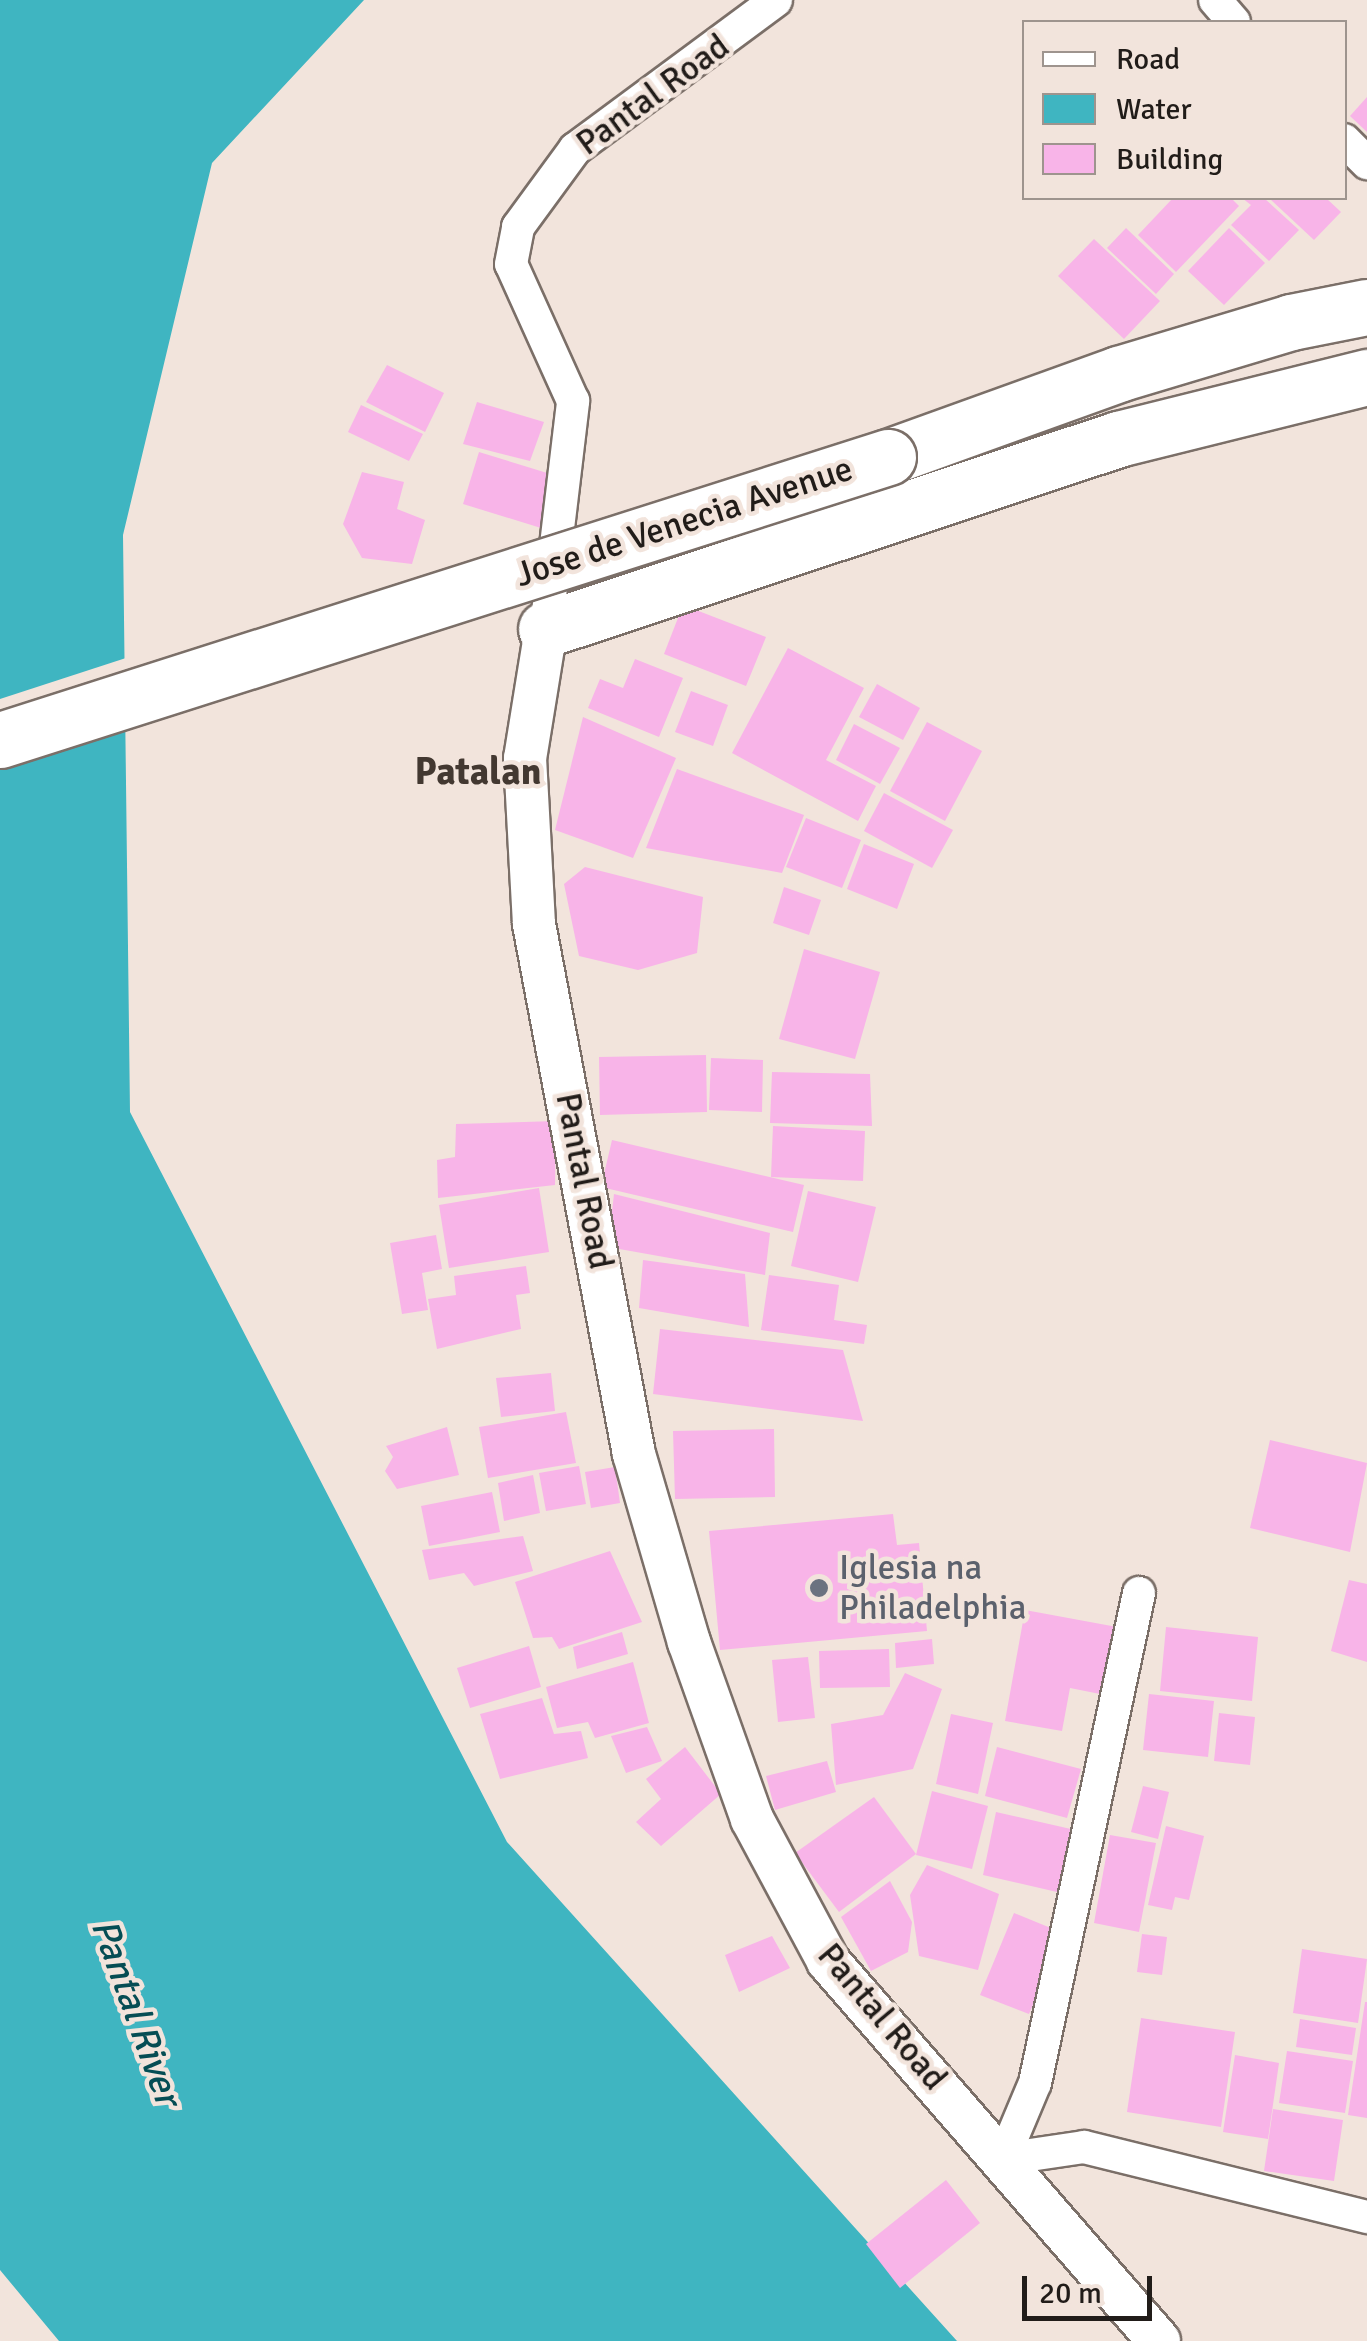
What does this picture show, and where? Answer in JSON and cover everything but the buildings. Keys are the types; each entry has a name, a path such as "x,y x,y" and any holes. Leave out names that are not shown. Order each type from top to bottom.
{"highway":[{"name":"Jose de Venecia Avenue","path":"0,740 888,457 1118,374 1292,322 1367,306"},
{"path":"546,629 1118,439 1367,377"}],"street":[{"name":"Pantal Road","path":"776,0 575,150 518,227 511,264 573,401 546,629 525,758 534,924 634,1454 689,1642 752,1819 828,1961 1159,2341"},
{"path":"1215,0 1232,20"},
{"path":"1347,143 1367,163"},
{"path":"1003,2159 1035,2083 1139,1593"},
{"path":"1003,2159 1084,2146 1367,2217"}],"water":[{"name":"Pantal River","path":"0,0 364,0 212,163 123,535 130,1112 507,1842 957,2341 59,2341 0,2270"}],"pier":[{"path":"129,657 130,726 0,768 0,699"}],"place":[{"name":"Iglesia na Philadelphia","path":"819,1588"}],"district":[{"name":"Patalan","path":"478,772"}]}
